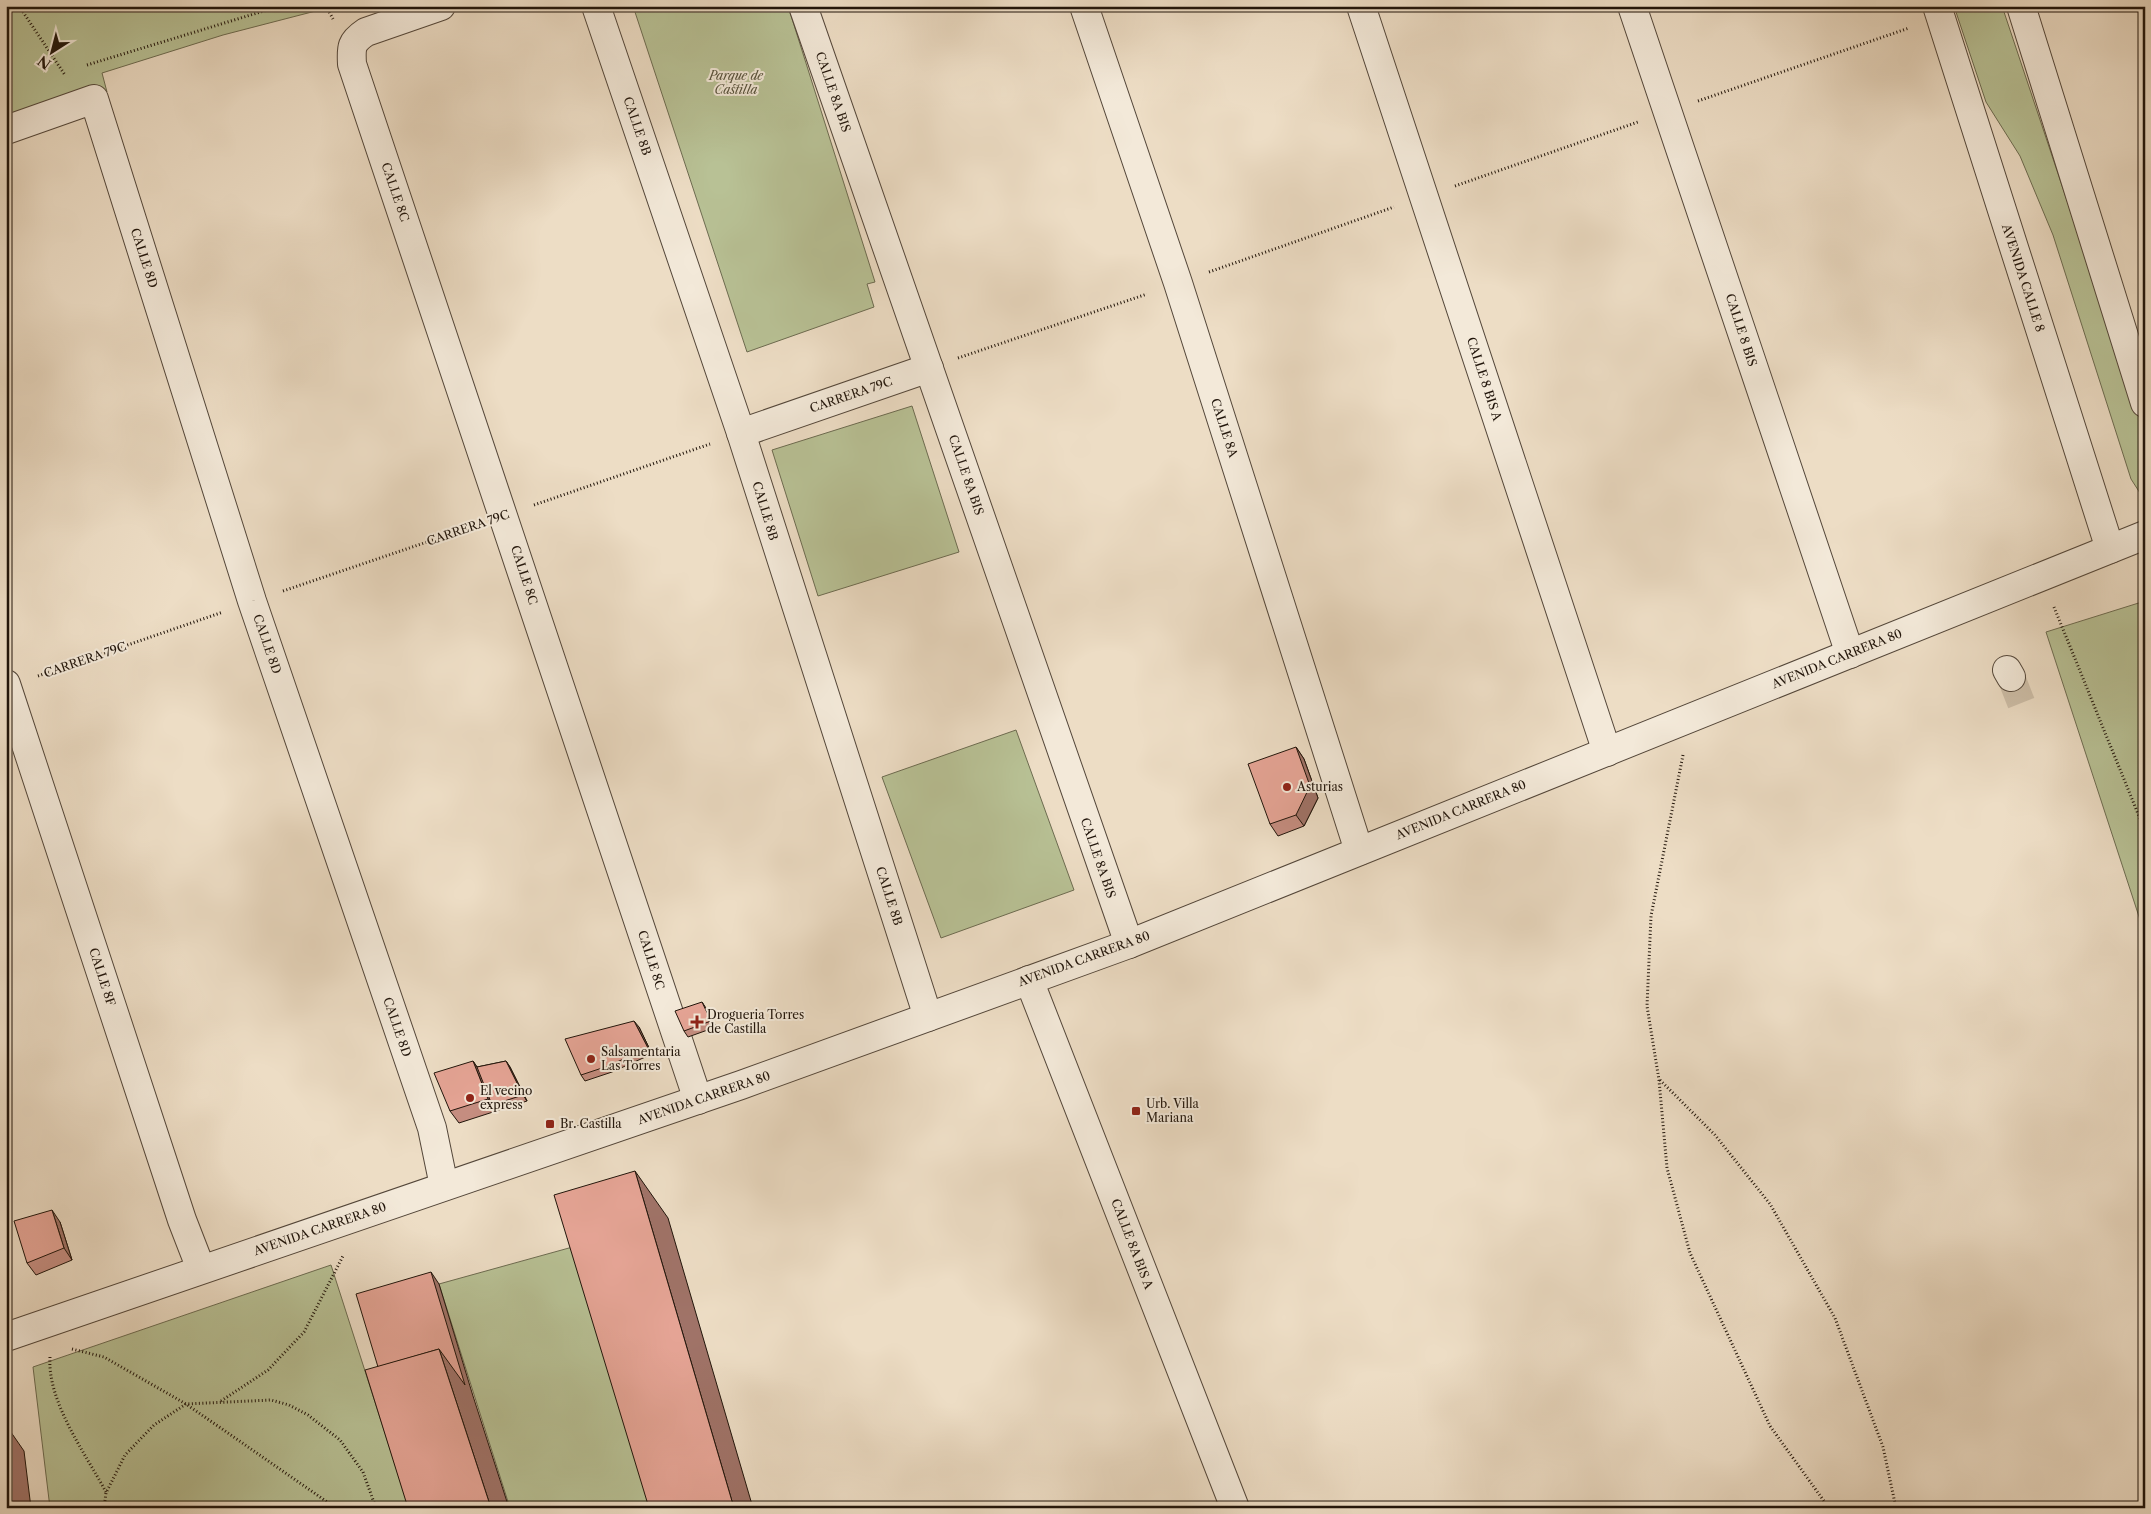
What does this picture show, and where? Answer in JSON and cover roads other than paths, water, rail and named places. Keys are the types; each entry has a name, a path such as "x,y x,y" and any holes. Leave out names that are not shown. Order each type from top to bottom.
{"street":[{"name":"CALLE 8C","path":"441,6 366,32 355,39 351,51 355,74 698,1100"},
{"name":"CALLE 8B","path":"596,6 741,433 928,1017"},
{"name":"CALLE 8A BIS","path":"803,6 1129,944"},
{"name":"CALLE 8A","path":"1084,6 1178,283 1359,851"},
{"name":"CALLE 8 BIS A","path":"1361,6 1607,752"},
{"name":"CALLE 8 BIS","path":"1632,6 1850,654"},
{"name":"AVENIDA CALLE 8","path":"1937,6 2110,549"},
{"path":"2021,6 2145,403"},
{"name":"CALLE 8D","path":"6,130 94,99 252,601 432,1128 444,1186"},
{"name":"CARRERA 79C","path":"741,433 930,368"},
{"name":"AVENIDA CARRERA 80","path":"6,1337 45,1330 201,1269 698,1100 1129,944 2145,535"},
{"name":"CALLE 8F","path":"7,685 179,1211 201,1269"},
{"name":"CALLE 8A BIS A","path":"1029,980 1235,1508"}],"tunnel":[{"path":"2011,677 2026,715"}],"place":[{"name":"Asturias","path":"1287,787"},
{"name":"Drogueria Torres de Castilla","path":"697,1022"},
{"name":"Salsamentaria Las Torres","path":"591,1059"},
{"name":"El vecino express","path":"470,1098"},
{"name":"Urb. Villa Mariana","path":"1136,1111"},
{"name":"Br. Castilla","path":"550,1124"}],"park label":[{"name":"Parque de Castilla","path":"736,83"}]}
